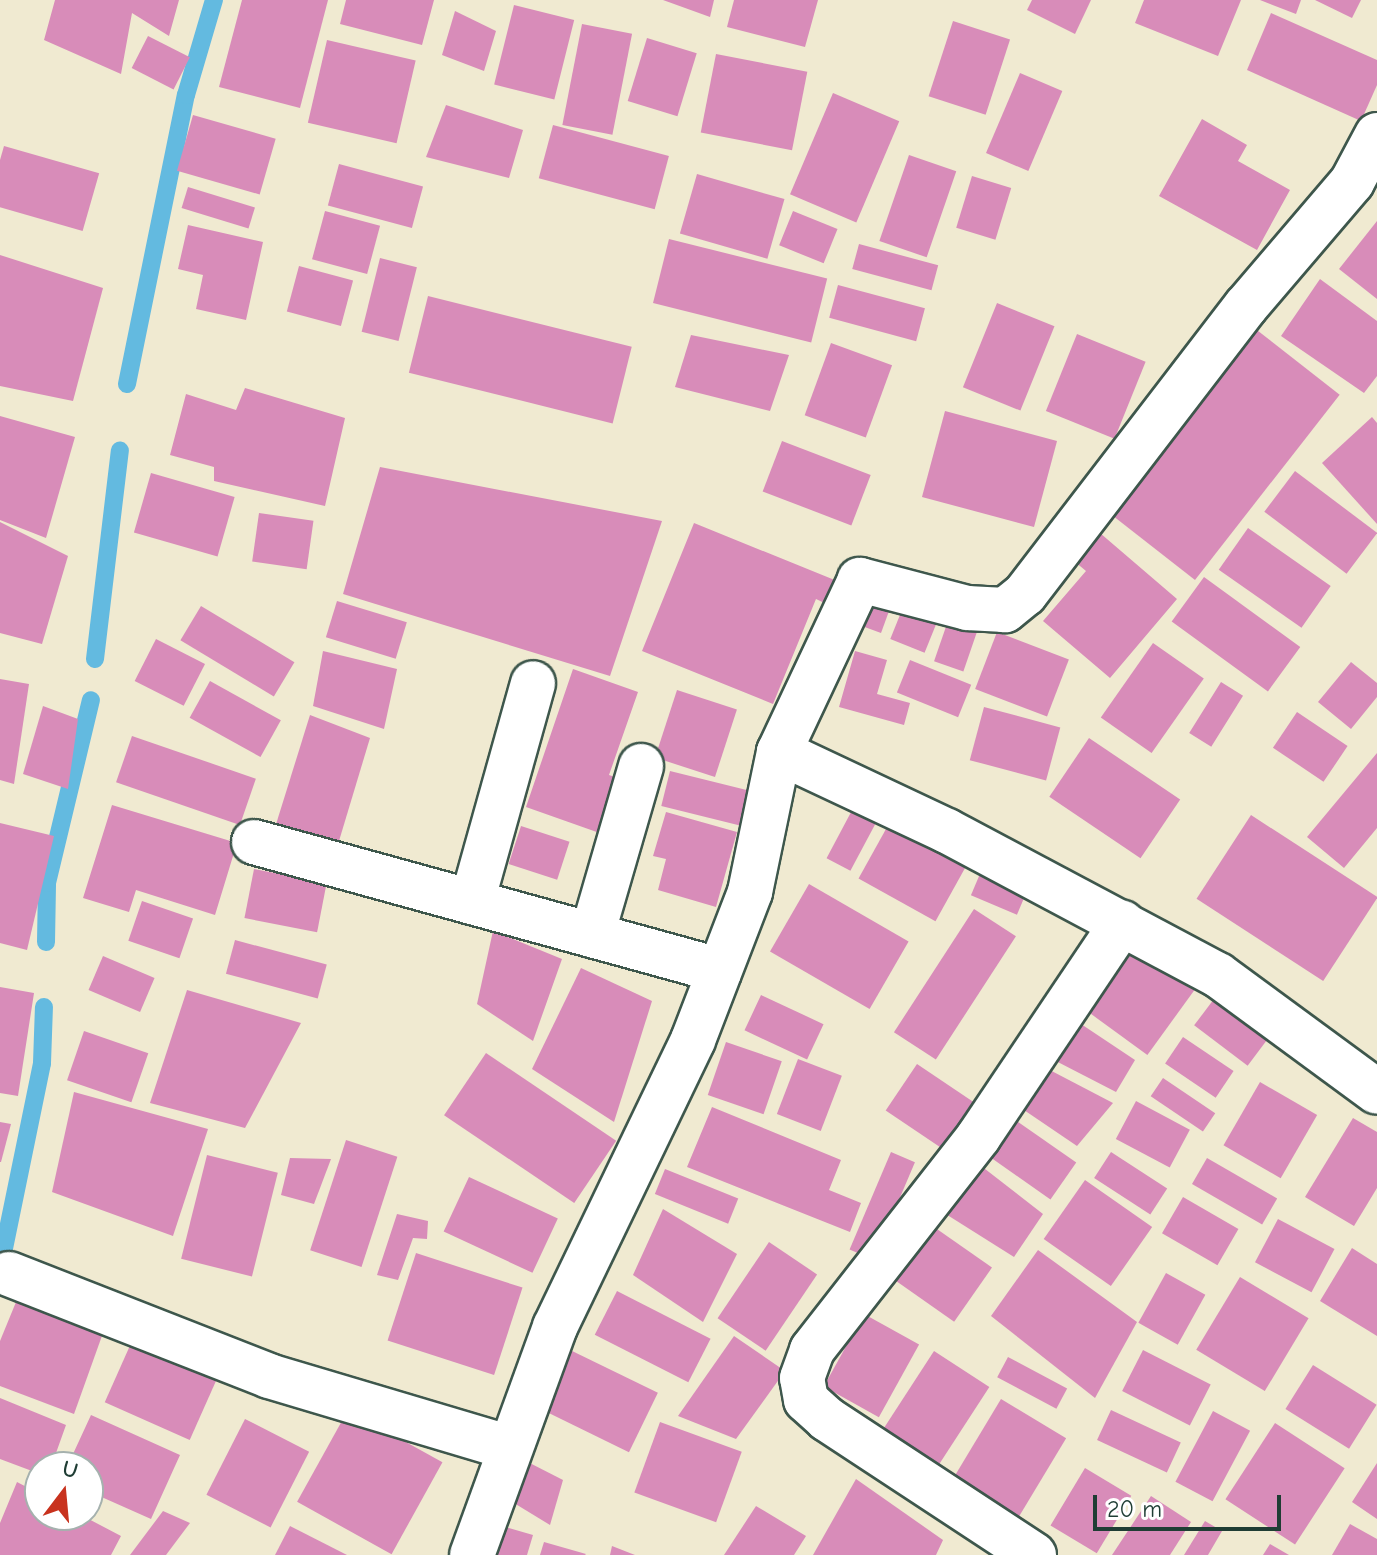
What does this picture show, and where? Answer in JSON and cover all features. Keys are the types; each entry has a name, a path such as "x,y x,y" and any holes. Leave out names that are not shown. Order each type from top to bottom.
{"street":[{"path":"472,1555 507,1447 720,970 750,892 779,752 860,580 967,608 1005,610 1025,594 1246,306 1352,182 1377,135"},
{"path":"472,902 533,683"},
{"path":"779,752 1122,923 1218,975 1377,1092"},
{"path":"592,935 641,766"},
{"path":"254,842 720,970"},
{"path":"1034,1555 827,1419 806,1400 802,1378 812,1350 979,1136 1122,923"},
{"path":"9,1274 269,1376 507,1447"}],"building":[{"path":"55,0 179,0 169,36 132,13 121,74 44,40"},
{"path":"242,0 328,0 300,108 219,87"},
{"path":"346,0 434,0 422,45 340,24"},
{"path":"663,0 714,0 710,17"},
{"path":"734,0 818,0 805,47 727,27"},
{"path":"1032,0 1091,0 1075,34 1027,10"},
{"path":"1144,0 1241,0 1218,56 1135,23"},
{"path":"1260,0 1301,0 1296,14"},
{"path":"1315,0 1361,0 1352,18"},
{"path":"514,5 574,20 554,100 494,85"},
{"path":"455,11 496,31 484,71 442,55"},
{"path":"1271,13 1377,60 1377,85 1361,121 1247,70"},
{"path":"953,21 1010,40 986,115 929,96"},
{"path":"582,24 632,34 612,135 562,125"},
{"path":"148,36 190,57 174,89 132,68"},
{"path":"647,38 697,53 677,116 628,101"},
{"path":"327,40 416,60 397,143 308,123"},
{"path":"716,54 807,72 792,150 701,133"},
{"path":"1020,73 1062,91 1028,171 986,153"},
{"path":"833,93 899,121 856,222 790,194"},
{"path":"446,105 523,130 509,178 426,157"},
{"path":"193,115 276,139 260,194 177,171"},
{"path":"1202,119 1247,145 1238,161 1290,190 1257,250 1159,196"},
{"path":"553,125 669,156 655,209 539,178"},
{"path":"4,146 99,173 83,231 0,207 0,160"},
{"path":"909,155 956,171 927,257 879,241"},
{"path":"339,164 423,187 412,228 328,206"},
{"path":"697,174 784,199 767,259 680,234"},
{"path":"972,176 1011,188 995,240 956,228"},
{"path":"188,187 255,207 249,229 182,208"},
{"path":"325,211 380,226 367,274 312,259"},
{"path":"793,211 838,229 824,263 779,245"},
{"path":"1377,221 1377,299 1339,269"},
{"path":"188,225 263,242 246,320 196,309 203,275 178,269"},
{"path":"669,239 827,278 811,342 653,303"},
{"path":"859,244 938,265 931,290 852,269"},
{"path":"0,255 103,288 73,401 0,386"},
{"path":"380,258 417,267 398,341 362,332"},
{"path":"299,266 353,280 341,326 287,311"},
{"path":"1320,279 1377,321 1377,376 1364,393 1281,336"},
{"path":"838,285 925,308 916,341 829,318"},
{"path":"428,296 632,347 613,423 409,373"},
{"path":"997,303 1054,326 1020,411 963,387"},
{"path":"1253,327 1340,395 1195,580 1108,512"},
{"path":"1077,334 1146,362 1115,439 1046,411"},
{"path":"691,335 789,355 770,411 675,387"},
{"path":"831,343 892,365 866,438 805,415"},
{"path":"245,388 345,418 325,506 214,481 214,467 170,455 186,394 236,410"},
{"path":"945,411 1057,441 1034,527 922,497"},
{"path":"0,416 75,437 46,538 0,520"},
{"path":"1372,417 1377,423 1377,524 1322,463"},
{"path":"782,441 871,475 851,525 763,491"},
{"path":"380,467 662,521 610,676 343,594"},
{"path":"1295,471 1377,533 1347,574 1264,512"},
{"path":"151,473 235,497 218,557 134,533"},
{"path":"259,513 313,521 307,569 252,562"},
{"path":"0,522 68,556 42,644 0,633"},
{"path":"694,523 842,583 833,607 816,599 773,704 642,651"},
{"path":"1093,527 1177,599 1110,678 1043,621 1086,571 1068,556"},
{"path":"1248,528 1331,586 1301,628 1219,570"},
{"path":"1204,577 1300,647 1268,691 1172,621"},
{"path":"869,587 894,596 881,633 856,624"},
{"path":"906,600 940,614 925,653 890,639"},
{"path":"337,601 407,622 396,659 326,637"},
{"path":"201,606 294,662 274,696 180,640"},
{"path":"950,615 979,625 963,671 934,661"},
{"path":"997,632 1069,660 1047,717 975,689"},
{"path":"156,639 205,664 184,706 135,681"},
{"path":"1153,643 1204,679 1152,753 1101,718"},
{"path":"323,651 397,669 384,729 313,706"},
{"path":"855,651 887,660 877,694 910,703 904,725 839,707"},
{"path":"910,660 971,685 958,717 897,692"},
{"path":"1351,662 1377,683 1377,697 1351,729 1318,702"},
{"path":"573,669 638,692 609,775 627,781 608,836 526,807"},
{"path":"0,679 29,684 14,784 0,780"},
{"path":"210,681 281,720 260,757 190,718"},
{"path":"1221,682 1243,696 1211,747 1189,733"},
{"path":"677,690 737,709 715,777 655,758"},
{"path":"43,706 78,719 68,789 23,774"},
{"path":"984,707 1060,727 1046,781 970,760"},
{"path":"1297,712 1348,746 1324,782 1273,748"},
{"path":"310,715 370,738 339,841 273,834"},
{"path":"132,736 256,779 240,825 116,782"},
{"path":"1089,738 1180,800 1140,858 1049,797"},
{"path":"1377,753 1377,828 1344,868 1307,837"},
{"path":"670,771 749,791 740,826 661,806"},
{"path":"858,799 882,812 850,871 827,858"},
{"path":"112,805 237,843 215,915 136,890 129,912 83,898"},
{"path":"666,812 737,832 716,907 658,890 666,859 653,856"},
{"path":"1251,815 1377,897 1323,981 1197,899"},
{"path":"891,820 968,863 935,921 859,879"},
{"path":"0,823 54,836 27,950 0,943"},
{"path":"521,826 570,842 557,880 509,864"},
{"path":"985,862 1031,882 1017,915 971,895"},
{"path":"254,869 327,883 317,932 244,918"},
{"path":"809,884 909,942 870,1009 770,952"},
{"path":"142,901 193,919 179,958 128,941"},
{"path":"974,909 1016,936 936,1060 894,1032"},
{"path":"493,931 562,959 533,1041 477,1004"},
{"path":"1126,938 1196,989 1147,1055 1078,1004"},
{"path":"235,940 327,965 318,998 226,974"},
{"path":"103,956 155,978 140,1012 89,990"},
{"path":"581,968 652,1001 614,1122 532,1069"},
{"path":"0,987 34,993 18,1096 0,1093"},
{"path":"187,990 301,1023 245,1128 150,1103"},
{"path":"1220,991 1274,1031 1248,1066 1194,1025"},
{"path":"761,995 824,1024 807,1060 745,1030"},
{"path":"1075,1020 1135,1060 1116,1092 1052,1059"},
{"path":"84,1031 148,1053 131,1102 67,1080"},
{"path":"1183,1037 1234,1071 1216,1098 1165,1064"},
{"path":"726,1042 782,1061 764,1114 708,1095"},
{"path":"486,1053 616,1141 574,1203 444,1115"},
{"path":"798,1059 842,1076 821,1131 777,1114"},
{"path":"917,1064 985,1110 954,1156 886,1110"},
{"path":"1044,1067 1113,1103 1077,1146 1021,1108"},
{"path":"1163,1078 1215,1113 1203,1131 1151,1096"},
{"path":"1260,1082 1317,1115 1281,1178 1224,1145"},
{"path":"74,1092 208,1129 173,1236 52,1192"},
{"path":"1136,1101 1190,1130 1170,1168 1116,1139"},
{"path":"712,1107 841,1160 829,1190 861,1203 850,1232 687,1167"},
{"path":"1353,1118 1377,1132 1377,1188 1354,1226 1305,1197"},
{"path":"1014,1119 1076,1163 1050,1199 988,1156"},
{"path":"0,1122 11,1124 1,1162 0,1162"},
{"path":"346,1140 397,1157 362,1267 310,1250"},
{"path":"891,1152 915,1162 874,1260 850,1250"},
{"path":"1111,1152 1167,1188 1150,1214 1094,1178"},
{"path":"207,1155 278,1173 252,1276 181,1259"},
{"path":"967,1155 1043,1214 1014,1257 933,1206"},
{"path":"290,1158 331,1159 314,1204 281,1195"},
{"path":"1207,1158 1277,1198 1262,1224 1192,1184"},
{"path":"665,1169 738,1199 728,1224 655,1194"},
{"path":"469,1177 558,1218 532,1273 444,1231"},
{"path":"1085,1180 1152,1227 1111,1286 1044,1239"},
{"path":"1183,1197 1238,1229 1217,1265 1162,1233"},
{"path":"663,1209 737,1254 703,1322 633,1275"},
{"path":"397,1214 428,1221 427,1239 413,1238 398,1280 377,1275"},
{"path":"1278,1219 1335,1249 1312,1292 1255,1262"},
{"path":"924,1220 992,1268 954,1322 886,1274"},
{"path":"769,1242 817,1274 766,1351 718,1318"},
{"path":"1352,1248 1377,1264 1377,1336 1320,1301"},
{"path":"1038,1250 1137,1322 1095,1398 991,1316"},
{"path":"416,1253 523,1288 494,1375 388,1340"},
{"path":"1166,1273 1205,1295 1178,1345 1138,1323"},
{"path":"1240,1277 1309,1318 1265,1391 1196,1350"},
{"path":"23,1285 108,1319 74,1414 0,1386 0,1341"},
{"path":"617,1291 711,1339 688,1382 595,1335"},
{"path":"864,1314 919,1345 879,1417 824,1387"},
{"path":"734,1336 785,1371 736,1439 678,1416"},
{"path":"132,1341 217,1379 190,1440 105,1402"},
{"path":"568,1349 658,1393 629,1452 539,1408"},
{"path":"1143,1350 1211,1385 1190,1425 1122,1391"},
{"path":"934,1351 989,1387 931,1478 875,1442"},
{"path":"1008,1357 1067,1388 1056,1409 997,1377"},
{"path":"1313,1365 1377,1405 1349,1449 1285,1409"},
{"path":"0,1398 66,1425 57,1451 24,1451 24,1468 0,1459"},
{"path":"1001,1399 1066,1438 1012,1529 946,1490"},
{"path":"348,1410 442,1462 392,1554 297,1502"},
{"path":"1111,1410 1181,1443 1167,1472 1097,1440"},
{"path":"1213,1411 1250,1431 1213,1501 1175,1482"},
{"path":"91,1415 180,1455 151,1519 104,1498 104,1451 74,1451"},
{"path":"245,1419 309,1452 271,1527 206,1495"},
{"path":"660,1422 742,1452 716,1522 634,1492"},
{"path":"1275,1423 1345,1468 1295,1545 1225,1499"},
{"path":"516,1456 563,1480 550,1525 509,1500"},
{"path":"1377,1463 1377,1519 1352,1502"},
{"path":"1085,1468 1131,1496 1097,1553 1050,1525"},
{"path":"856,1479 943,1540 936,1555 813,1555"},
{"path":"17,1482 24,1486 24,1531 104,1531 104,1527 121,1536 111,1555 0,1555 0,1523"},
{"path":"1151,1496 1191,1522 1170,1555 1112,1555"},
{"path":"756,1506 806,1536 794,1555 724,1555"},
{"path":"163,1511 190,1523 166,1555 130,1555"},
{"path":"1205,1521 1222,1531 1208,1555 1184,1555"},
{"path":"1350,1524 1377,1539 1377,1555 1332,1555"},
{"path":"499,1525 533,1535 527,1555 490,1555"},
{"path":"290,1526 347,1555 275,1555"},
{"path":"544,1542 586,1554 540,1555"},
{"path":"1270,1544 1289,1555 1263,1555"},
{"path":"612,1546 635,1555 610,1555"}],"waterway":[{"path":"127,384 186,95 214,0"},
{"path":"95,659 120,450"},
{"path":"46,942 47,883 91,700"},
{"path":"0,1268 42,1063 44,1007"}]}
